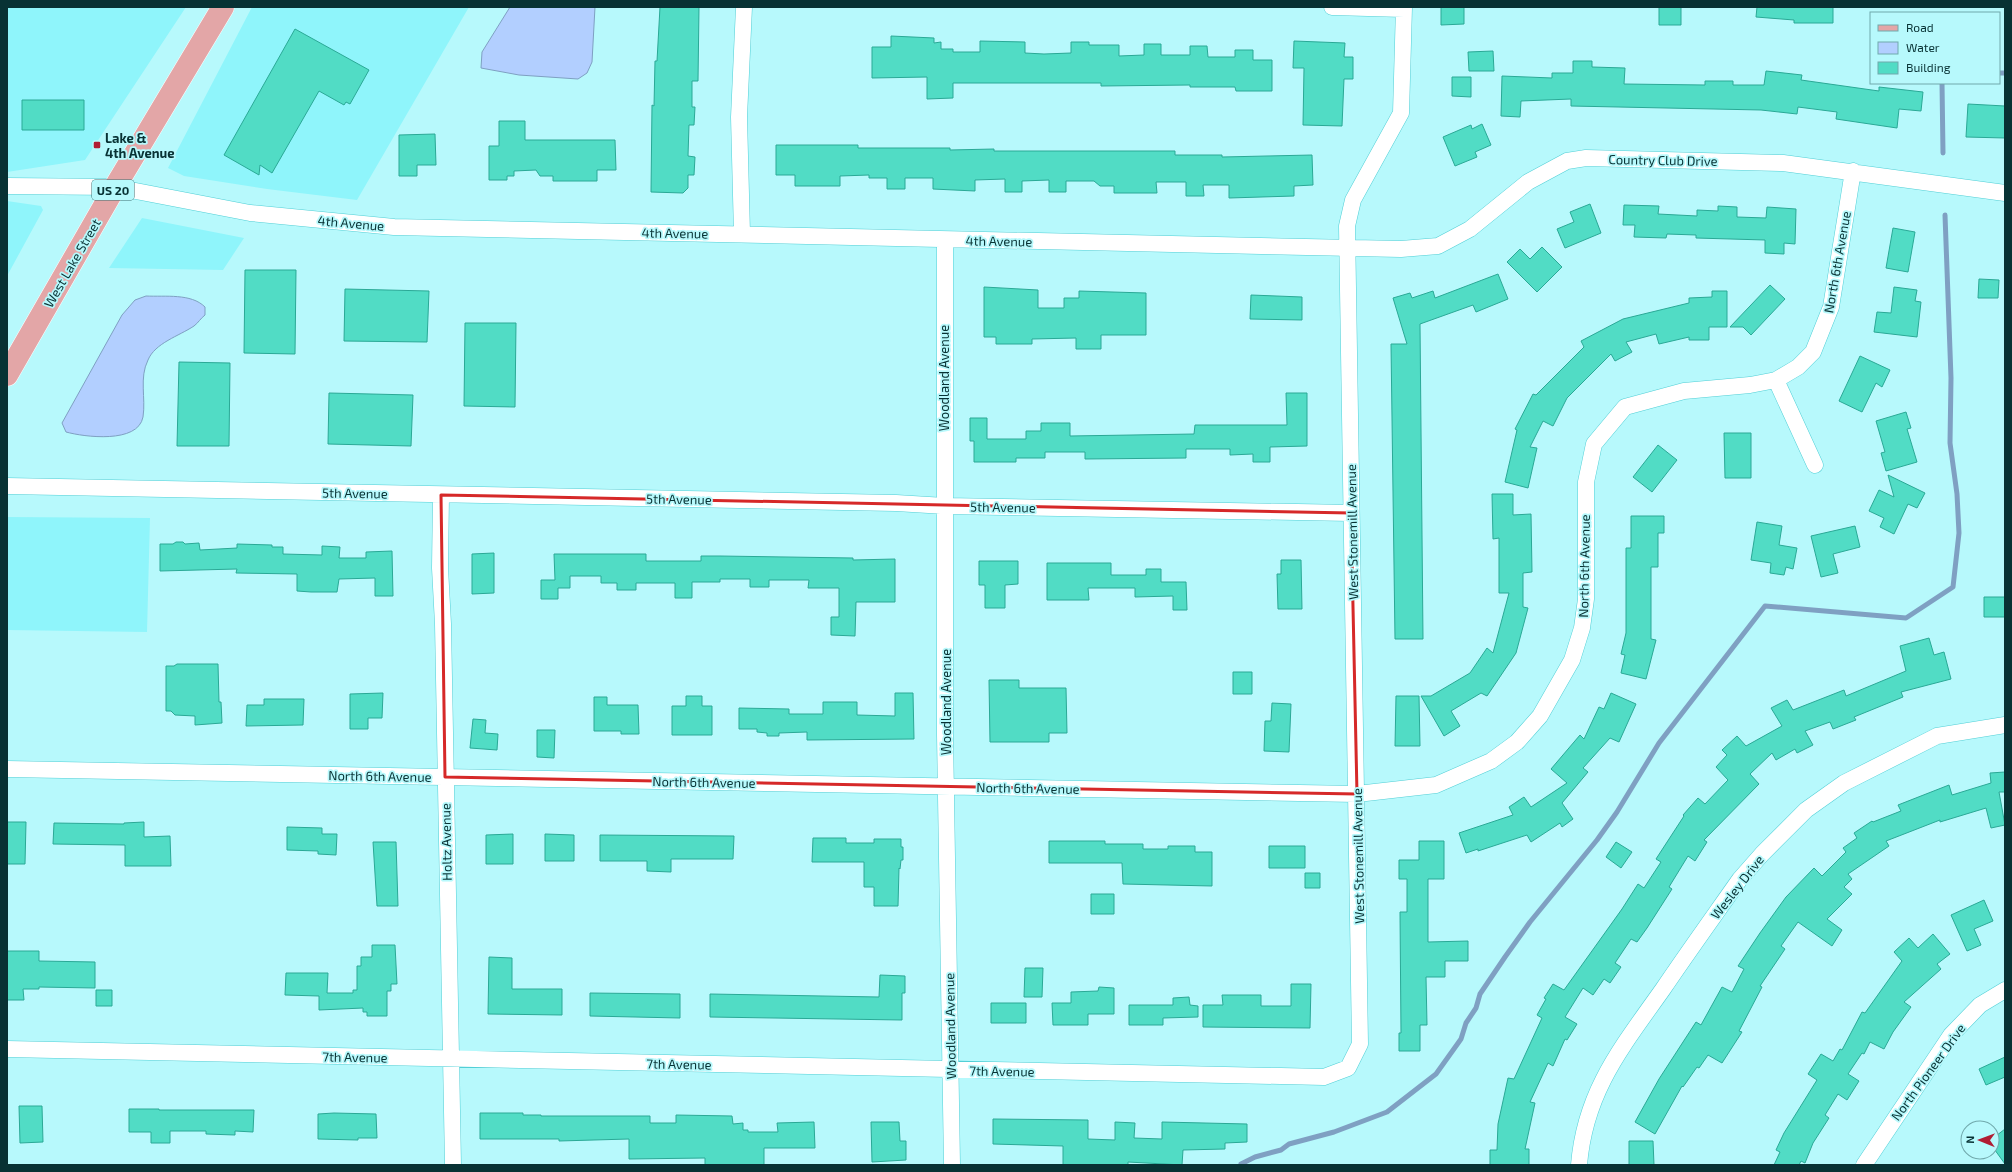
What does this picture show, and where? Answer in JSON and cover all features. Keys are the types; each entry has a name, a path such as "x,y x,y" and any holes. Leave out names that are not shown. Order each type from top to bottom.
{"main road":[{"name":"West Lake Street","path":"7,375 115,187 223,7"}],"street":[{"path":"742,234 740,117 744,7"},
{"path":"1332,7 1404,8"},
{"name":"West Stonemill Avenue","path":"1348,1068 1360,1044 1357,794 1351,513 1351,388 1346,247 1348,221 1353,200 1401,113 1404,8"},
{"name":"Country Club Drive","path":"1346,247 1401,249 1438,246 1470,229 1528,182 1567,161 1586,158 1783,163 1853,171 2005,193"},
{"name":"North 6th Avenue","path":"7,769 1357,794 1436,785 1491,761 1517,742 1540,716 1572,660 1582,628 1586,599 1586,482 1594,444 1625,407 1684,391 1750,385 1776,380 1798,367 1813,352 1831,307 1853,171"},
{"name":"4th Avenue","path":"7,186 115,187 250,213 394,227 742,234 1192,246 1346,247"},
{"name":"Woodland Avenue","path":"945,240 947,787 952,1165"},
{"path":"1776,380 1815,465"},
{"name":"5th Avenue","path":"7,486 1351,513"},
{"name":"Holtz Avenue","path":"441,495 440,568 443,624 453,1165"},
{"name":"Wesley Drive","path":"1579,1165 1580,1149 1595,1094 1613,1060 1740,879 1762,854 1806,810 1844,783 1937,736 2005,725"},
{"name":"North Pioneer Drive","path":"1864,1165 1951,1035 1980,1005 2005,990"},
{"name":"7th Avenue","path":"7,1050 1324,1077 1348,1068"}],"highlighted area":[{"path":"441,495 1351,513 1357,794 445,777"}],"shaded area":[{"path":"7,7 186,7 85,160 7,172"},
{"path":"252,7 469,7 357,200 267,189 184,176 168,168"},
{"path":"7,201 41,206 43,210 7,276"},
{"path":"142,218 244,238 223,270 109,268"},
{"path":"7,517 150,518 147,632 7,630"}],"water":[{"path":"510,7 595,7 592,62 587,73 578,79 519,75 481,68 482,52"},
{"path":"146,296 177,297 193,300 205,307 205,315 194,326 168,340 151,354 145,367 143,381 144,410 139,426 121,435 97,437 66,432 62,423 122,315 135,300"}],"building":[{"path":"660,7 699,7 698,81 692,81 692,107 695,107 694,125 689,125 688,156 695,157 694,175 688,175 688,188 683,193 651,192 652,105 654,106 655,61 657,61"},
{"path":"1441,7 1464,7 1464,24 1441,25"},
{"path":"1659,7 1681,7 1681,25 1659,25"},
{"path":"1757,7 1833,7 1833,23 1794,23 1794,20 1756,17"},
{"path":"295,29 369,70 350,104 346,102 344,105 319,91 272,173 260,165 259,175 224,155"},
{"path":"891,36 934,38 934,43 941,42 941,49 953,49 953,52 980,52 980,41 1025,42 1025,53 1044,54 1071,53 1071,42 1089,42 1089,45 1119,45 1119,56 1144,55 1144,44 1161,44 1161,55 1190,55 1190,46 1207,46 1208,57 1235,57 1235,50 1253,50 1253,60 1272,60 1272,91 1236,91 1235,87 1190,87 1190,85 1101,86 1101,83 953,83 953,98 927,99 927,77 872,78 872,47 891,47"},
{"path":"1294,41 1345,43 1344,57 1353,57 1353,79 1344,79 1342,126 1303,125 1304,68 1293,68"},
{"path":"1493,51 1494,71 1469,71 1468,52"},
{"path":"1573,61 1592,61 1592,67 1625,68 1624,84 1705,85 1705,81 1733,81 1733,85 1764,85 1766,71 1802,75 1801,80 1879,91 1879,87 1923,92 1921,111 1899,109 1897,128 1836,119 1837,112 1798,107 1797,114 1761,110 1571,106 1571,99 1521,101 1520,117 1501,116 1502,76 1552,78 1552,73 1573,73"},
{"path":"1452,77 1471,77 1471,97 1452,96"},
{"path":"22,100 84,100 84,130 22,130"},
{"path":"1968,104 2005,106 2005,138 1966,137"},
{"path":"499,121 525,121 525,140 615,140 616,170 597,170 597,181 553,181 553,176 540,176 536,170 514,171 514,176 507,176 507,180 489,180 489,146 499,146"},
{"path":"1482,124 1491,145 1475,152 1477,157 1455,166 1443,137 1471,125 1472,129"},
{"path":"435,134 436,165 417,165 417,176 399,176 399,135"},
{"path":"776,145 858,145 858,148 950,148 950,150 994,149 994,151 1175,151 1175,155 1222,155 1222,157 1312,155 1313,185 1294,186 1294,196 1229,198 1229,185 1203,185 1204,196 1186,196 1186,182 1156,182 1157,193 1114,193 1114,186 1100,186 1094,181 1066,181 1066,192 1049,192 1049,180 1022,181 1022,192 1005,192 1005,179 975,180 975,191 933,189 933,178 905,178 905,189 887,189 887,178 869,178 869,175 840,176 840,186 795,186 795,175 776,175"},
{"path":"1590,204 1601,233 1565,248 1557,229 1574,222 1570,212"},
{"path":"1624,205 1659,206 1658,214 1697,216 1697,210 1718,211 1718,206 1737,207 1737,217 1766,218 1767,207 1796,209 1795,244 1784,243 1784,254 1765,253 1765,240 1696,238 1696,235 1667,234 1666,238 1634,237 1635,225 1623,225"},
{"path":"1893,228 1915,232 1908,272 1886,268"},
{"path":"1542,247 1562,267 1537,292 1507,262 1520,249 1530,259"},
{"path":"245,270 296,270 295,354 244,353"},
{"path":"1498,274 1508,299 1476,312 1473,305 1420,324 1423,639 1395,639 1391,344 1407,344 1393,298 1410,293 1412,298 1433,291 1435,298"},
{"path":"1979,279 1999,280 1998,298 1978,298"},
{"path":"1770,285 1785,299 1751,335 1743,327 1730,327"},
{"path":"984,287 1038,290 1038,308 1064,308 1064,298 1079,298 1079,291 1146,293 1146,335 1101,335 1101,349 1076,349 1076,338 1032,339 1032,344 996,344 996,337 984,337"},
{"path":"1894,287 1917,290 1915,301 1921,302 1917,337 1874,332 1877,312 1891,313"},
{"path":"345,289 429,291 427,342 344,341"},
{"path":"1712,291 1727,291 1727,327 1709,327 1709,340 1689,340 1689,337 1659,344 1656,334 1626,342 1632,352 1615,361 1611,354 1567,398 1553,426 1543,421 1530,447 1537,448 1528,488 1505,482 1517,430 1515,429 1533,394 1536,395 1584,347 1581,341 1623,319 1689,303 1689,298 1712,297"},
{"path":"1251,295 1302,297 1302,320 1250,319"},
{"path":"465,323 516,323 515,407 464,406"},
{"path":"1860,356 1890,370 1882,387 1876,383 1862,412 1839,401"},
{"path":"179,362 230,363 229,446 177,446"},
{"path":"329,393 413,395 411,446 328,444"},
{"path":"1286,393 1307,393 1307,446 1270,447 1270,462 1253,462 1253,454 1230,455 1230,449 1186,449 1186,458 1085,459 1085,452 1045,452 1045,458 1016,458 1016,462 974,462 974,441 970,441 970,418 987,418 987,439 1026,439 1026,431 1041,431 1041,423 1070,423 1070,436 1194,434 1195,425 1287,425"},
{"path":"1906,412 1911,428 1907,429 1917,462 1886,471 1881,453 1885,452 1876,421"},
{"path":"1724,433 1751,433 1751,478 1725,478"},
{"path":"1658,445 1677,460 1652,492 1633,477"},
{"path":"1888,475 1925,493 1917,508 1908,504 1894,534 1880,527 1884,518 1869,511 1879,490 1894,497"},
{"path":"1492,494 1513,494 1513,515 1531,514 1532,572 1523,573 1523,607 1528,608 1516,653 1487,696 1481,693 1451,711 1460,726 1444,736 1421,696 1431,696 1470,673 1487,648 1493,653 1509,593 1499,593 1499,538 1493,539"},
{"path":"1631,516 1664,516 1664,533 1658,533 1658,567 1651,567 1651,639 1656,640 1646,679 1621,673 1625,655 1621,654 1626,633 1626,548 1631,548"},
{"path":"1757,522 1782,526 1779,545 1797,548 1793,569 1786,567 1784,575 1770,573 1771,563 1751,560"},
{"path":"1855,526 1860,547 1833,554 1838,573 1821,577 1811,536"},
{"path":"176,542 183,542 185,544 199,543 200,550 237,548 237,544 272,545 272,547 283,547 283,554 322,555 322,546 340,547 339,558 366,558 366,552 392,551 393,596 375,596 375,578 339,579 337,592 311,592 297,591 297,574 236,573 237,569 160,571 160,544 173,544"},
{"path":"494,553 494,593 472,594 472,554"},
{"path":"554,554 646,554 646,561 701,561 701,556 853,558 853,560 895,559 895,602 856,602 855,636 831,635 831,617 839,617 839,588 808,588 809,580 769,580 769,587 750,587 750,579 720,579 720,582 692,582 692,598 675,598 675,583 636,583 636,590 617,590 617,583 601,583 601,576 570,576 570,588 558,588 558,599 541,599 541,580 555,580"},
{"path":"1281,560 1301,560 1302,609 1278,609 1277,574 1281,574"},
{"path":"979,561 1018,561 1018,584 1005,585 1005,608 985,608 985,585 979,585"},
{"path":"1047,563 1111,563 1111,575 1146,575 1146,569 1161,569 1161,582 1186,582 1187,610 1173,610 1173,596 1135,597 1135,588 1088,588 1089,600 1047,600"},
{"path":"1984,597 2005,597 2005,617 1984,617"},
{"path":"1929,638 1934,655 1944,652 1951,679 1901,692 1903,697 1854,717 1856,720 1833,729 1830,722 1805,731 1813,745 1797,753 1795,749 1776,760 1772,753 1750,774 1759,784 1704,840 1707,842 1695,861 1688,856 1669,887 1672,889 1647,928 1637,942 1631,939 1615,963 1621,967 1610,983 1604,979 1593,995 1583,988 1565,1017 1577,1024 1567,1040 1565,1039 1553,1066 1548,1063 1530,1102 1535,1103 1525,1149 1529,1149 1529,1165 1490,1165 1490,1150 1497,1150 1498,1124 1508,1078 1514,1079 1542,1018 1537,1015 1546,999 1544,998 1553,984 1564,990 1638,884 1644,888 1661,862 1656,859 1684,816 1683,815 1698,798 1705,804 1728,780 1716,767 1727,755 1722,750 1737,736 1746,746 1782,726 1771,708 1787,700 1793,710 1844,690 1846,696 1906,671 1900,646"},
{"path":"177,664 218,664 219,702 221,702 222,723 195,725 195,716 175,715 171,711 166,711 166,666 174,666"},
{"path":"1233,672 1252,672 1252,694 1233,694"},
{"path":"989,680 1019,680 1019,688 1066,688 1067,733 1049,733 1049,742 990,742"},
{"path":"383,693 382,718 368,718 368,729 350,729 350,694"},
{"path":"895,693 913,693 914,739 807,740 807,732 779,733 779,736 767,736 767,733 757,732 757,729 739,729 739,708 789,709 789,714 823,714 823,702 857,702 857,715 895,716"},
{"path":"1611,693 1636,704 1619,742 1610,738 1583,768 1588,772 1562,803 1573,819 1562,827 1560,823 1531,842 1527,835 1478,851 1478,849 1466,853 1459,833 1513,815 1509,807 1524,797 1531,807 1567,783 1551,769 1580,735 1584,739 1599,707 1604,709"},
{"path":"686,696 702,696 702,706 712,706 712,735 672,735 672,706 686,706"},
{"path":"1396,696 1419,696 1420,746 1395,746"},
{"path":"594,697 607,697 607,705 638,705 639,734 621,734 621,731 594,731"},
{"path":"264,699 304,699 303,725 246,726 247,705 264,705"},
{"path":"1272,703 1291,704 1289,752 1264,751 1265,721 1271,721"},
{"path":"473,719 486,720 485,733 498,734 497,750 470,748"},
{"path":"537,730 555,730 554,758 537,757"},
{"path":"2005,772 2005,792 1999,792 2005,825 1991,828 1986,808 1940,822 1940,820 1886,841 1889,846 1848,874 1852,879 1844,887 1852,894 1827,919 1842,930 1832,946 1798,922 1781,946 1785,949 1760,986 1762,987 1739,1031 1742,1032 1722,1063 1708,1055 1699,1068 1697,1067 1683,1087 1682,1086 1655,1134 1635,1122 1659,1079 1696,1022 1701,1025 1722,987 1732,992 1744,969 1738,966 1786,897 1814,868 1822,876 1846,852 1843,848 1857,838 1854,833 1872,821 1873,822 1901,811 1898,805 1949,785 1952,795 1991,783 1990,773"},
{"path":"7,822 26,822 25,864 7,864"},
{"path":"144,822 144,837 170,836 171,866 125,866 125,845 53,844 54,823 124,824"},
{"path":"287,827 322,828 322,834 337,834 336,855 318,854 318,851 287,850"},
{"path":"513,834 513,864 486,864 486,835"},
{"path":"545,834 574,835 574,861 545,861"},
{"path":"600,835 734,836 733,859 671,859 671,872 647,871 647,861 600,861"},
{"path":"813,838 846,838 846,843 874,843 874,839 901,839 901,847 903,847 903,860 901,860 900,869 899,868 898,906 874,906 874,887 864,887 864,862 812,862"},
{"path":"1049,841 1105,841 1105,844 1143,844 1143,849 1168,849 1168,846 1195,846 1195,852 1212,852 1212,886 1123,884 1122,863 1049,863"},
{"path":"1419,841 1444,841 1444,879 1428,879 1428,942 1468,941 1468,961 1445,961 1445,977 1426,977 1427,1025 1420,1025 1420,1051 1399,1051 1399,1033 1401,1033 1400,912 1407,912 1407,879 1399,879 1399,860 1419,860"},
{"path":"373,842 396,842 398,906 377,906"},
{"path":"1616,842 1632,852 1621,868 1606,857"},
{"path":"1269,846 1305,846 1305,868 1269,868"},
{"path":"1305,873 1320,873 1320,888 1305,888"},
{"path":"1091,894 1114,894 1114,914 1091,914"},
{"path":"1984,900 1993,921 1974,929 1981,945 1967,951 1951,915"},
{"path":"1933,934 1950,954 1937,964 1941,969 1904,1002 1911,1007 1893,1032 1884,1049 1870,1042 1864,1054 1862,1053 1848,1074 1859,1081 1847,1100 1838,1094 1825,1115 1829,1118 1813,1143 1805,1163 1801,1161 1799,1165 1774,1165 1780,1152 1776,1150 1784,1133 1817,1080 1808,1074 1821,1054 1833,1061 1840,1049 1842,1050 1862,1012 1865,1013 1902,961 1894,952 1909,938 1918,948"},
{"path":"372,945 395,945 397,984 391,984 391,991 387,991 387,1016 367,1016 367,1012 363,1012 363,1008 319,1010 319,996 285,995 286,973 328,973 327,993 353,993 353,990 357,990 357,966 361,966 361,957 372,957"},
{"path":"7,951 39,951 39,961 95,962 95,988 39,987 39,989 23,989 24,1000 7,1000"},
{"path":"489,957 512,958 512,989 562,989 562,1015 488,1014"},
{"path":"1025,968 1043,968 1042,997 1024,997"},
{"path":"880,975 905,976 905,993 902,993 902,1020 710,1017 710,994 879,997"},
{"path":"1291,984 1311,984 1310,1028 1203,1027 1203,1005 1223,1005 1222,995 1261,995 1261,1006 1291,1006"},
{"path":"1099,987 1114,988 1114,1014 1088,1014 1088,1025 1053,1025 1052,1003 1071,1003 1071,992 1098,991"},
{"path":"96,990 112,990 112,1006 96,1006"},
{"path":"590,993 680,994 680,1018 590,1016"},
{"path":"1189,997 1190,1005 1198,1006 1198,1017 1163,1018 1163,1025 1129,1025 1129,1005 1173,1005 1173,998"},
{"path":"991,1003 1026,1003 1026,1023 991,1023"},
{"path":"2005,1057 2005,1077 1986,1085 1979,1069"},
{"path":"19,1106 42,1106 43,1142 20,1143"},
{"path":"129,1109 254,1110 253,1132 235,1131 235,1135 206,1134 206,1131 170,1131 170,1143 151,1143 151,1132 129,1132"},
{"path":"480,1113 523,1113 523,1115 541,1116 650,1116 650,1123 676,1123 676,1115 732,1116 733,1124 743,1123 743,1130 748,1130 748,1132 778,1132 777,1123 814,1122 815,1148 764,1148 764,1165 705,1165 705,1158 629,1159 629,1139 559,1141 559,1139 480,1139"},
{"path":"318,1114 376,1114 377,1138 358,1138 358,1140 318,1139"},
{"path":"993,1119 1088,1120 1088,1139 1115,1140 1115,1122 1135,1123 1134,1138 1162,1139 1162,1122 1247,1124 1247,1142 1225,1143 1225,1149 1183,1150 1182,1165 1128,1162 1128,1165 1063,1165 1063,1146 993,1144"},
{"path":"871,1122 899,1122 900,1141 906,1141 906,1160 872,1162"},
{"path":"2005,1129 2005,1164 2000,1157 2000,1133"},
{"path":"1629,1141 1653,1141 1654,1165 1629,1165"}],"waterway":[{"path":"2000,73 2005,73"},
{"path":"1942,84 1943,153"},
{"path":"1241,1164 1255,1157 1281,1150 1289,1144 1334,1132 1387,1112 1436,1074 1461,1039 1466,1023 1476,1008 1480,994 1505,957 1530,922 1597,840 1617,812 1659,743 1765,606 1906,618 1953,587 1959,533 1957,494 1950,443 1951,378 1945,215"}],"place":[{"name":"Lake & 4th Avenue","path":"97,145"}]}
